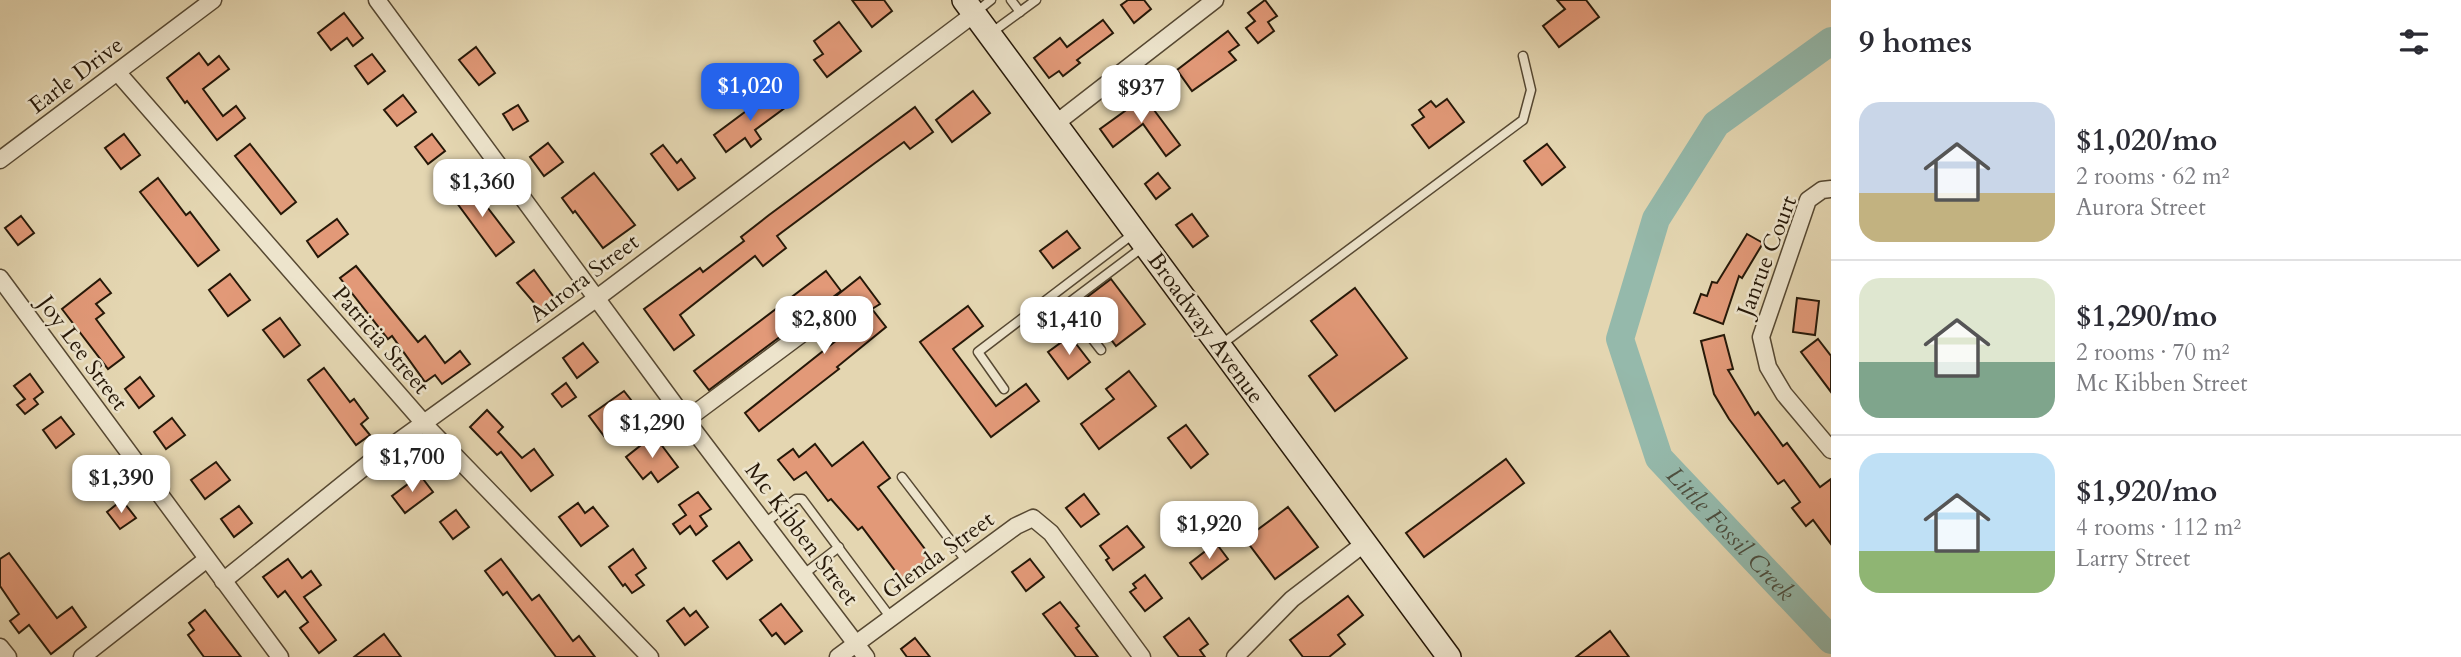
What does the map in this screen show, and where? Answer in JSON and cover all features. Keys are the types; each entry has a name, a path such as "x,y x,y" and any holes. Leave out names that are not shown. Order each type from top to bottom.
{"main road":[{"name":"Broadway Avenue","path":"976,5 989,34 1449,657"}],"street":[{"name":"Earle Drive","path":"0,160 213,0"},
{"name":"Mc Kibben Street","path":"377,0 686,420 861,650"},
{"path":"1055,124 1215,0"},
{"name":"Aurora Street","path":"223,580 378,456 597,298 976,5"},
{"name":"Patricia Street","path":"118,73 425,424 650,657"},
{"name":"Janrue Court","path":"1829,189 1808,200 1761,337 1768,367 1784,394 1831,450"},
{"name":"Joy Lee Street","path":"0,278 280,657"},
{"path":"686,420 811,327"},
{"name":"Glenda Street","path":"838,657 861,650 891,618 1016,526 1033,519 1051,533 1142,657"},
{"path":"1235,657 1292,599 1365,543"},
{"path":"82,657 206,559"},
{"path":"0,647 8,657"}],"lane":[{"path":"1011,0 1020,12"},
{"path":"989,34 1036,0"},
{"path":"1219,346 1523,120 1531,90 1522,56"},
{"path":"1101,351 1066,305 1140,239"},
{"path":"1004,389 978,352 1140,239"},
{"path":"902,477 967,562"},
{"path":"765,523 796,499 802,499 891,618"},
{"path":"804,574 839,547"}],"building":[{"path":"852,0 884,0 892,11 872,27"},
{"path":"1128,0 1144,0 1151,9 1134,23 1121,5"},
{"path":"1265,0 1277,16 1268,22 1274,31 1258,43 1246,28 1255,21 1248,13"},
{"path":"1557,0 1586,0 1599,17 1559,47 1543,26 1565,9"},
{"path":"344,13 363,38 353,46 347,38 331,50 318,33"},
{"path":"1103,20 1113,33 1077,60 1080,63 1063,76 1059,71 1049,78 1034,58 1060,38 1067,47"},
{"path":"839,22 861,51 827,77 814,60 823,54 814,41"},
{"path":"1228,31 1239,45 1229,52 1236,60 1192,91 1177,70"},
{"path":"476,47 495,73 479,85 459,60"},
{"path":"199,53 208,65 219,56 229,69 203,89 223,116 236,106 245,118 217,140 167,78"},
{"path":"372,54 385,71 368,84 355,66"},
{"path":"773,91 786,107 755,130 761,139 751,147 745,138 726,152 714,135"},
{"path":"973,91 990,113 952,142 936,120"},
{"path":"1150,93 1159,106 1154,110 1180,145 1166,156 1143,124 1113,147 1100,129"},
{"path":"403,95 416,112 397,126 384,110"},
{"path":"1447,99 1464,122 1429,148 1412,125 1424,117 1419,110 1431,101 1436,107"},
{"path":"518,105 528,121 513,130 503,114"},
{"path":"915,107 933,132 910,149 904,142 777,236 786,248 763,266 755,256 680,315 694,335 674,350 644,309 700,268 703,272 744,241 741,237 769,215"},
{"path":"124,134 140,155 121,169 105,148"},
{"path":"432,134 445,151 428,164 415,147"},
{"path":"548,143 563,162 544,176 530,157"},
{"path":"250,144 296,202 281,214 235,156"},
{"path":"1547,144 1565,167 1542,185 1524,161"},
{"path":"663,145 677,163 681,159 695,178 678,190 651,154"},
{"path":"594,173 635,225 603,248 562,198"},
{"path":"1158,173 1170,188 1156,199 1145,184"},
{"path":"158,178 186,215 190,212 219,250 198,266 140,192"},
{"path":"468,182 514,242 496,256 451,195"},
{"path":"1192,214 1208,236 1193,247 1176,225"},
{"path":"21,216 34,233 18,245 5,228"},
{"path":"337,219 348,234 318,257 307,241"},
{"path":"1067,231 1080,248 1053,268 1040,251"},
{"path":"1747,234 1763,243 1742,278 1739,276 1723,324 1694,313 1701,294 1707,296 1712,282 1717,283"},
{"path":"356,266 418,342 425,336 445,363 460,351 470,364 442,384 435,375 425,382 392,336 388,339 340,278"},
{"path":"534,270 556,300 541,311 517,283"},
{"path":"826,271 841,291 709,390 694,371"},
{"path":"230,274 250,300 228,316 209,290"},
{"path":"860,277 880,304 872,309 886,327 837,367 839,369 759,431 745,413 857,324 836,296"},
{"path":"100,279 111,293 96,304 104,313 96,319 124,357 108,369 62,309"},
{"path":"1111,279 1145,324 1116,346 1082,301"},
{"path":"1355,288 1407,358 1335,411 1309,376 1337,355 1311,321"},
{"path":"1797,298 1819,301 1815,335 1793,332"},
{"path":"968,306 983,326 953,349 996,406 1026,384 1039,401 991,437 920,342"},
{"path":"280,318 300,345 284,357 263,330"},
{"path":"1724,335 1733,369 1728,370 1755,415 1758,412 1783,446 1787,443 1820,487 1831,479 1831,544 1813,520 1806,526 1792,508 1800,502 1784,480 1778,484 1729,419 1714,394 1701,341"},
{"path":"1070,336 1090,362 1068,379 1048,352"},
{"path":"1818,339 1831,356 1831,392 1801,352"},
{"path":"583,343 598,362 577,378 563,358"},
{"path":"324,368 350,402 354,399 368,418 361,424 370,435 356,445 308,380"},
{"path":"1129,371 1156,406 1099,449 1081,424 1114,399 1106,389"},
{"path":"30,374 43,392 34,399 38,404 25,414 17,405 25,399 14,386"},
{"path":"140,377 154,396 139,408 125,389"},
{"path":"566,383 576,397 562,407 552,394"},
{"path":"624,391 639,410 604,436 589,416"},
{"path":"487,410 503,427 498,432 522,458 534,449 553,475 531,491 501,452 497,455 470,427"},
{"path":"61,417 74,434 56,448 43,430"},
{"path":"172,418 185,435 166,449 154,432"},
{"path":"1186,425 1208,454 1191,468 1168,438"},
{"path":"654,435 678,467 658,482 651,472 643,479 626,457"},
{"path":"863,442 890,478 878,487 931,557 902,580 862,527 858,530 831,499 828,501 806,472 794,480 778,460 793,449 799,457 815,444 832,466"},
{"path":"92,458 105,476 90,487 77,469"},
{"path":"1506,459 1524,483 1424,557 1406,533"},
{"path":"216,462 230,480 205,499 191,480"},
{"path":"420,475 433,492 405,513 392,496"},
{"path":"698,492 711,509 700,516 707,526 696,535 690,526 680,534 673,524 686,515 679,505"},
{"path":"1084,494 1099,514 1081,527 1066,508"},
{"path":"122,500 136,518 120,529 107,512"},
{"path":"578,503 585,513 593,507 608,526 581,546 559,517"},
{"path":"239,506 252,523 234,537 221,519"},
{"path":"1288,507 1318,547 1275,579 1245,539"},
{"path":"456,510 469,527 453,539 440,522"},
{"path":"1127,526 1144,547 1113,570 1106,560 1109,558 1100,546"},
{"path":"739,542 752,560 727,579 713,561"},
{"path":"1216,543 1228,559 1202,579 1190,563"},
{"path":"633,549 646,568 636,575 644,585 632,593 625,584 623,586 609,567"},
{"path":"9,553 57,618 72,607 86,627 51,654 29,625 19,633 10,621 19,614 0,586 0,559"},
{"path":"288,559 302,578 311,571 321,585 304,597 336,640 319,653 300,628 308,622 285,591 278,597 263,577"},
{"path":"501,559 532,600 539,595 573,641 579,636 595,657 556,657 507,592 503,595 485,571"},
{"path":"1030,559 1044,577 1026,591 1012,572"},
{"path":"1145,575 1162,598 1145,611 1130,592 1136,588 1133,584"},
{"path":"1348,596 1363,615 1338,635 1345,644 1329,657 1303,657 1290,640"},
{"path":"1060,602 1098,657 1076,657 1043,614"},
{"path":"781,604 802,631 785,644 776,633 772,636 760,620"},
{"path":"684,608 690,616 696,611 708,627 685,645 667,621"},
{"path":"205,610 241,657 204,657 188,635 194,630 189,623"},
{"path":"1189,618 1208,644 1200,650 1205,657 1179,657 1164,637"},
{"path":"1610,631 1629,657 1576,657"},
{"path":"384,634 401,657 354,657"},
{"path":"915,638 930,657 907,657 901,649"}],"waterway":[{"name":"Little Fossil Creek","path":"1831,41 1716,124 1656,219 1620,339 1659,458 1831,640"}]}
